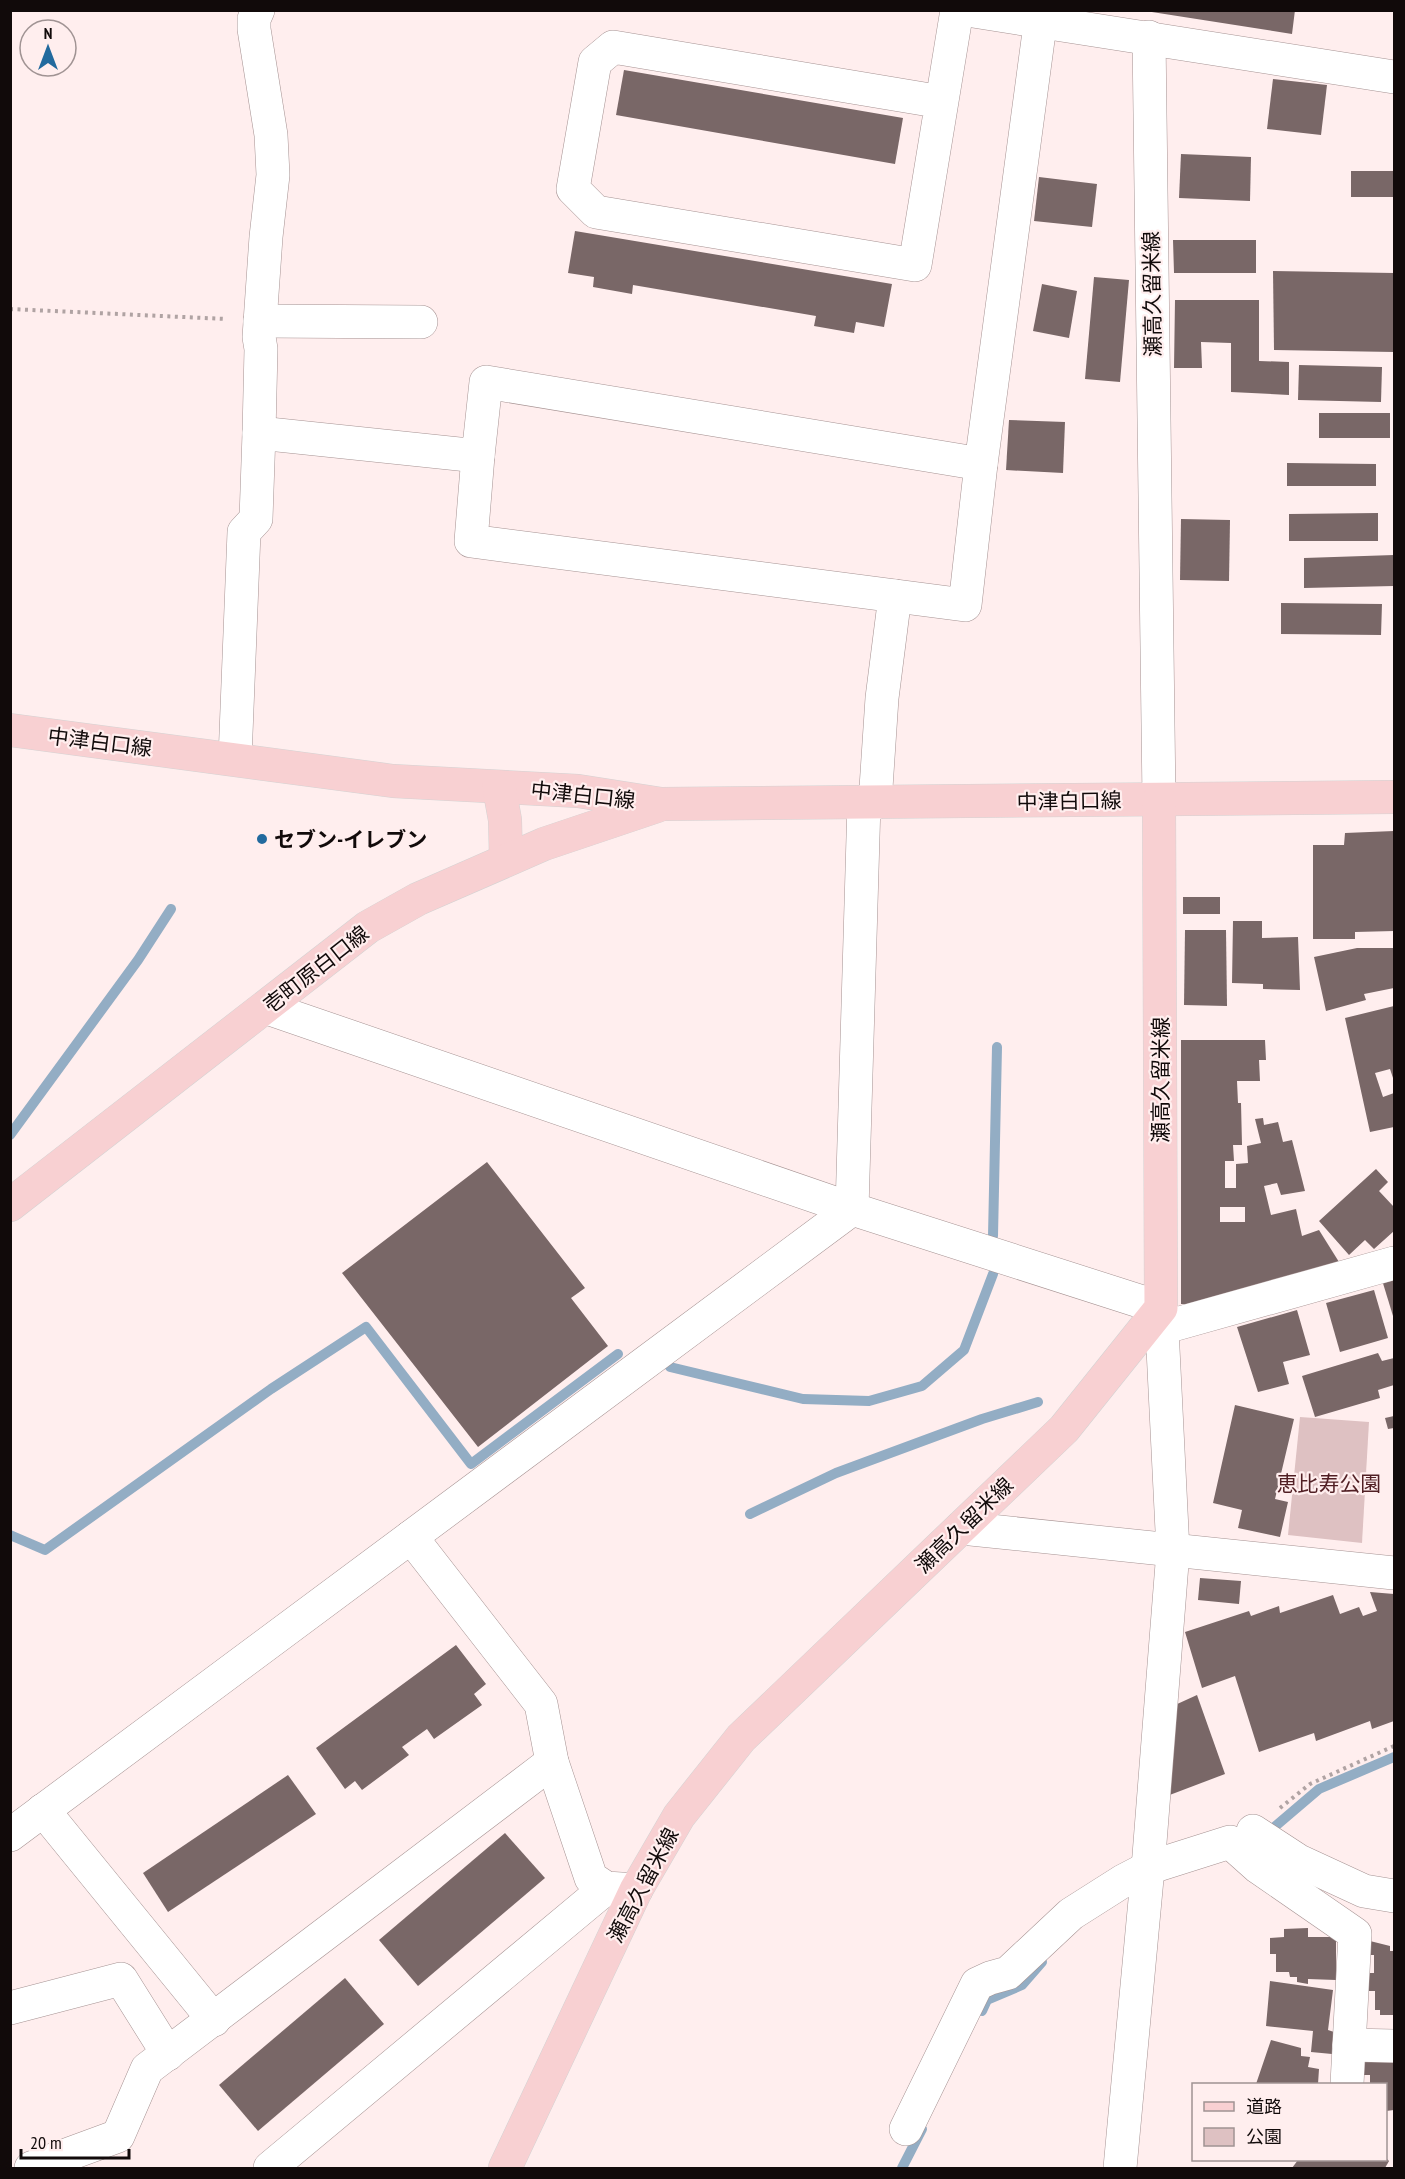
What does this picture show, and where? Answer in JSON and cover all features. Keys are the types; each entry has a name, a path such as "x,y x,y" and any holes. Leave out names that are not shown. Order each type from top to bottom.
{"main road":[{"name":"中津白口線","path":"10,730 393,781 578,791 661,804 1159,800"},
{"path":"499,787 505,820 506,860"},
{"path":"1159,800 1395,797"},
{"name":"瀬高久留米線","path":"505,2169 621,1889 741,1738 1064,1429 1162,1318 1159,800"},
{"name":"壱町原白口線","path":"10,1205 267,1008 368,927 418,899 550,841 661,804"}],"street":[{"path":"235,759 244,532 256,519 260,433 260,335 266,237 273,175 271,135 254,29 254,19 258,10"},
{"path":"942,102 613,47 595,62 573,189 596,212 915,266 942,102 957,10"},
{"path":"967,10 1042,17 1149,38 1395,77"},
{"path":"981,464 486,382 471,541 965,605 981,464 1042,17"},
{"name":"瀬高久留米線","path":"1149,38 1159,800"},
{"path":"260,335 421,322"},
{"path":"260,433 478,456"},
{"path":"852,1209 870,803 895,596"},
{"path":"267,1008 1162,1318 1395,1263"},
{"path":"10,1835 852,1209"},
{"path":"1120,2169 1148,1868 1173,1551 1162,1318"},
{"path":"961,1528 1395,1573"},
{"path":"411,1537 542,1704 552,1762 591,1878 621,1889"},
{"path":"31,2169 118,2136 147,2069 552,1762"},
{"path":"43,1810 214,2020"},
{"path":"1253,1831 1299,1861 1353,1886 1364,1891 1395,1896"},
{"path":"906,2129 977,1984 1008,1973 1071,1914 1123,1881 1148,1868 1230,1842 1258,1868 1355,1935 1347,2083"},
{"path":"270,2169 621,1889"},
{"path":"10,2008 121,1979 168,2054"},
{"path":"1349,2045 1395,2046"}],"path":[{"path":"10,309 260,335"},
{"path":"1253,1831 1310,1784 1395,1746"}],"green space":[{"name":"恵比寿公園","path":"1300,1417 1369,1422 1362,1543 1288,1535"}],"building":[{"path":"1139,10 1295,10 1292,34"},
{"path":"624,70 903,118 895,164 616,115"},
{"path":"1273,79 1327,85 1321,135 1267,129"},
{"path":"1181,154 1251,157 1250,201 1179,198"},
{"path":"1351,171 1394,171 1394,197 1351,197"},
{"path":"1039,177 1097,184 1092,227 1034,221"},
{"path":"575,231 892,284 884,327 856,322 854,333 814,326 816,316 633,285 632,294 593,287 594,277 568,273"},
{"path":"1173,240 1256,240 1256,273 1174,273"},
{"path":"1273,271 1394,273 1394,352 1274,350"},
{"path":"1094,277 1129,280 1120,382 1085,379"},
{"path":"1042,284 1077,291 1069,338 1033,331"},
{"path":"1175,300 1259,300 1259,361 1289,362 1289,395 1231,392 1231,343 1201,342 1202,368 1174,368"},
{"path":"1299,365 1382,367 1381,402 1298,400"},
{"path":"1319,413 1390,413 1390,438 1319,438"},
{"path":"1009,420 1065,422 1063,473 1006,470"},
{"path":"1287,463 1376,464 1376,486 1287,486"},
{"path":"1378,513 1378,541 1289,541 1289,514"},
{"path":"1181,519 1230,520 1229,581 1180,580"},
{"path":"1394,555 1394,586 1304,588 1304,558"},
{"path":"1281,603 1382,604 1381,635 1281,634"},
{"path":"1394,831 1394,931 1355,932 1355,939 1313,939 1313,845 1344,845 1345,833"},
{"path":"1183,897 1220,897 1220,914 1183,914"},
{"path":"1233,921 1262,921 1262,938 1298,937 1300,990 1263,989 1263,984 1232,983"},
{"path":"1185,930 1226,930 1227,1006 1184,1005"},
{"path":"1357,948 1394,948 1394,988 1364,994 1366,1000 1326,1011 1314,957"},
{"path":"1394,1006 1394,1081 1390,1069 1375,1073 1383,1097 1394,1093 1394,1127 1370,1132 1345,1018"},
{"path":"1181,1040 1265,1040 1266,1060 1259,1060 1260,1081 1237,1081 1238,1103 1241,1103 1242,1145 1233,1145 1234,1161 1225,1161 1225,1188 1236,1188 1236,1164 1248,1163 1247,1146 1261,1143 1255,1119 1263,1118 1264,1125 1278,1122 1283,1142 1292,1140 1305,1191 1281,1195 1277,1183 1264,1186 1271,1215 1296,1209 1302,1236 1319,1230 1339,1262 1199,1304 1181,1304","holes":["1220,1207 1245,1207 1245,1222 1220,1222"]},
{"path":"487,1162 585,1288 571,1298 608,1346 478,1447 342,1273"},
{"path":"1376,1169 1388,1182 1379,1191 1394,1207 1394,1231 1374,1249 1365,1240 1349,1255 1319,1221"},
{"path":"1394,1276 1394,1316 1393,1316 1382,1280"},
{"path":"1374,1290 1388,1338 1340,1352 1326,1303"},
{"path":"1297,1310 1310,1355 1283,1362 1289,1384 1258,1392 1237,1327"},
{"path":"1378,1353 1382,1361 1394,1358 1394,1385 1378,1390 1380,1398 1315,1417 1302,1376"},
{"path":"1235,1405 1294,1419 1275,1499 1288,1502 1280,1537 1238,1528 1242,1510 1213,1503"},
{"path":"1394,1416 1394,1428 1388,1429 1385,1418"},
{"path":"1200,1578 1241,1581 1239,1604 1198,1600"},
{"path":"1370,1592 1394,1594 1394,1721 1372,1729 1370,1721 1316,1741 1314,1733 1259,1752 1235,1676 1202,1688 1185,1632 1249,1611 1251,1616 1279,1606 1280,1613 1333,1595 1340,1614 1359,1607 1363,1616 1377,1611"},
{"path":"456,1645 486,1684 474,1694 482,1705 434,1739 427,1729 402,1747 409,1755 362,1790 355,1781 345,1789 316,1748"},
{"path":"1197,1695 1225,1774 1167,1796 1175,1705"},
{"path":"288,1775 316,1814 168,1912 143,1873"},
{"path":"505,1833 545,1878 418,1986 379,1940"},
{"path":"1308,1928 1308,1937 1336,1937 1336,1980 1308,1979 1308,1984 1297,1982 1297,1977 1290,1977 1289,1972 1276,1972 1276,1954 1270,1954 1270,1938 1284,1937 1284,1929"},
{"path":"1366,1940 1390,1946 1390,1951 1394,1951 1394,2015 1380,2015 1380,2010 1375,2010 1375,1991 1365,1991 1365,1973 1374,1973 1374,1955 1366,1955"},
{"path":"345,1978 384,2024 258,2131 219,2085"},
{"path":"1270,1981 1333,1990 1328,2030 1334,2032 1332,2054 1311,2052 1313,2031 1266,2026"},
{"path":"1271,2040 1301,2048 1301,2056 1310,2057 1308,2067 1319,2069 1318,2083 1256,2083"},
{"path":"1358,2057 1394,2057 1394,2110 1387,2111 1387,2083 1370,2083 1370,2075 1358,2075"},
{"path":"1387,2159 1389,2161 1385,2168 1292,2168 1297,2161 1387,2161"}],"waterway":[{"path":"10,1135 138,960 171,909"},
{"path":"993,1236 997,1047"},
{"path":"670,1367 803,1399 869,1401 922,1386 964,1350 993,1274"},
{"path":"10,1535 45,1550 271,1389 366,1327 471,1464 618,1354"},
{"path":"750,1514 836,1473 982,1419 1038,1402"},
{"path":"1265,1835 1319,1789 1394,1757"},
{"path":"982,2011 987,2000 1022,1985 1042,1962"},
{"path":"902,2168 922,2129"}],"place":[{"name":"セブン-イレブン","path":"262,839"}]}
